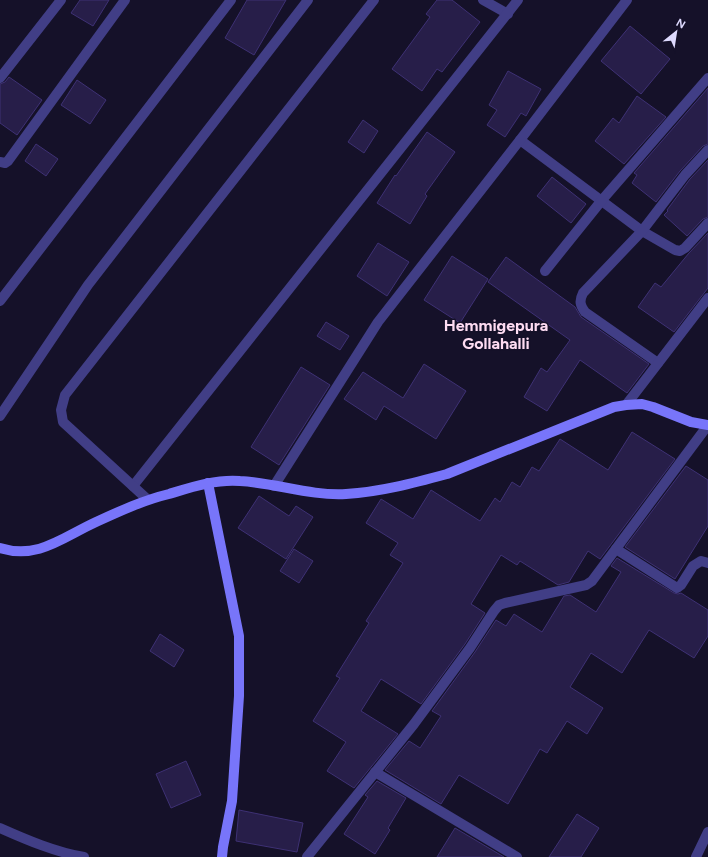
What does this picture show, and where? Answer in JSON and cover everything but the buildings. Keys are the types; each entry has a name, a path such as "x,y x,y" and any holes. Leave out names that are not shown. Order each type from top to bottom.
{"street":[{"path":"0,78 61,0"},
{"path":"0,162 5,163 8,161 125,0"},
{"path":"0,301 231,0"},
{"path":"0,416 88,285 308,0"},
{"path":"147,500 63,422 61,410 65,395 374,0"},
{"path":"483,0 508,14"},
{"path":"132,486 518,0"},
{"path":"274,486 378,322 627,0"},
{"path":"545,271 602,200 708,78"},
{"path":"520,140 642,231 675,250 680,251 685,248 708,222"},
{"path":"658,363 586,312 581,307 580,299 642,231 685,175 708,150"},
{"path":"626,405 708,298"},
{"path":"0,548 14,552 32,551 46,547 95,522 147,500 208,483 241,481 318,493 346,494 386,489 421,481 446,474 614,407 642,404 691,422 708,425 592,581 586,585 506,603 494,611 470,648 414,724 307,857"},
{"path":"208,483 239,636 239,696 232,801 222,857"},
{"path":"616,549 677,588 681,585 693,566 701,561 708,563"},
{"path":"375,772 517,857"},
{"path":"0,828 58,854 84,857"},
{"path":"696,857 708,832"}],"district":[{"name":"Hemmigepura Gollahalli","path":"496,334"}]}
